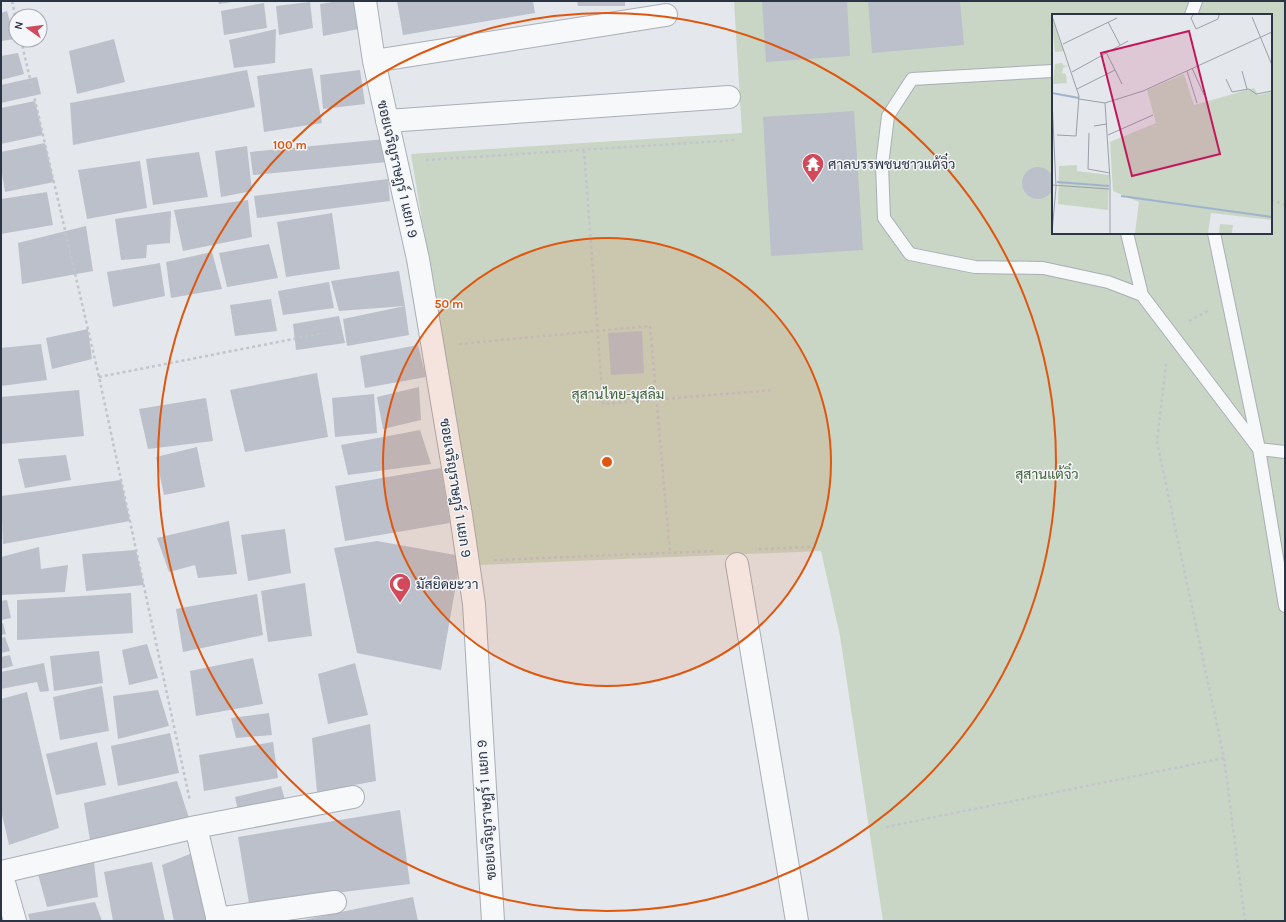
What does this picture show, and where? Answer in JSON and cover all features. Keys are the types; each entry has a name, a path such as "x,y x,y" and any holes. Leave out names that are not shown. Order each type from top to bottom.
{"street":[{"name":"ซอยเจริญราษฎร์ 1 แยก 9","path":"365,1 374,61 418,259 460,507 474,604 493,921"},
{"path":"374,61 666,15"},
{"path":"387,122 729,96"},
{"path":"737,564 797,921"},
{"path":"15,921 1,872 196,827 353,797"},
{"path":"196,827 217,920 335,902"}],"lane":[{"path":"1191,14 1196,1"},
{"path":"1052,70 912,79 888,116 882,165 884,218 910,254 975,267 1043,268 1108,282 1142,295"},
{"path":"1127,234 1142,295 1259,449 1285,452"},
{"path":"1214,234 1259,449 1285,606"}],"path":[{"path":"23,48 99,377 196,827"},
{"path":"426,160 737,140"},
{"path":"584,150 603,404 773,390"},
{"path":"1272,200 1285,205"},
{"path":"1228,300 1170,332 1157,442 1224,758 1245,921"},
{"path":"433,347 650,326 670,553"},
{"path":"99,377 324,333"},
{"path":"757,549 812,547"},
{"path":"489,561 718,551"},
{"path":"886,827 1224,758"}],"green space":[{"name":"สุสานแต้จิ๋ว","path":"734,1 1285,1 1285,921 883,921 840,636 821,551 479,565 411,154 742,133"}],"building":[{"path":"218,1 232,1 232,2 219,4"},
{"path":"338,1 365,1 369,27 323,36 320,4"},
{"path":"397,1 533,1 535,13 403,35"},
{"path":"577,1 625,1 625,6 578,6"},
{"path":"762,1 847,1 850,56 766,62"},
{"path":"868,1 960,1 964,45 872,53"},
{"path":"310,2 313,28 279,35 276,6"},
{"path":"264,3 267,28 224,35 221,11"},
{"path":"7,11 8,14 8,40 1,41 1,13"},
{"path":"276,29 275,63 234,68 229,40"},
{"path":"114,39 125,82 77,94 69,51"},
{"path":"18,53 24,74 1,80 1,56"},
{"path":"312,68 322,123 264,132 257,76"},
{"path":"247,70 255,107 73,145 70,103"},
{"path":"360,70 365,104 323,109 320,75"},
{"path":"37,77 41,94 1,103 1,85"},
{"path":"35,101 43,135 1,144 1,108"},
{"name":"ศาลบรรพชนชาวแต้จิ๋ว","path":"854,111 863,250 771,256 763,117"},
{"path":"385,139 387,162 253,175 250,152"},
{"path":"45,143 54,182 5,192 1,167 1,152"},
{"path":"247,146 252,191 221,197 215,151"},
{"path":"199,152 208,197 153,205 146,159"},
{"path":"140,161 147,208 87,219 78,170"},
{"path":"1041,167 1051,174 1052,190 1044,198 1032,198 1023,189 1023,177 1032,168"},
{"path":"388,179 390,201 257,218 254,196"},
{"path":"47,192 53,225 1,234 1,199"},
{"path":"248,200 252,237 183,251 174,210"},
{"path":"171,211 170,243 147,245 146,258 121,260 115,219"},
{"path":"332,213 340,269 286,277 277,222"},
{"path":"86,226 93,271 22,284 18,243"},
{"path":"269,244 278,278 227,287 219,253"},
{"path":"212,252 222,289 171,298 166,262"},
{"path":"160,263 165,296 113,307 107,272"},
{"path":"399,271 405,306 339,311 331,281"},
{"path":"329,282 334,308 283,315 278,291"},
{"path":"271,299 277,331 235,336 230,305"},
{"path":"405,306 409,335 347,346 343,319"},
{"path":"339,316 345,343 296,350 293,324"},
{"path":"88,329 92,359 52,369 46,338"},
{"path":"642,331 644,373 611,375 608,333"},
{"path":"41,344 47,380 1,386 1,348"},
{"path":"418,345 426,377 365,388 360,356"},
{"path":"317,373 328,437 245,452 230,390"},
{"path":"419,387 421,420 383,429 377,397"},
{"path":"79,390 84,436 1,444 1,397"},
{"path":"374,394 377,433 335,437 332,398"},
{"path":"206,398 213,441 148,449 139,409"},
{"path":"420,430 431,464 348,475 341,445"},
{"path":"197,447 205,487 164,495 156,457"},
{"path":"66,455 71,480 25,488 18,459"},
{"path":"441,468 450,523 345,541 335,486"},
{"path":"121,480 130,521 3,544 1,496"},
{"path":"229,521 237,574 198,578 195,565 169,572 157,538"},
{"path":"285,529 291,573 248,581 241,535"},
{"name":"มัสยิดยะวา","path":"377,541 461,556 441,670 357,653 334,548"},
{"path":"39,547 41,569 68,565 65,592 1,595 1,557"},
{"path":"136,550 144,585 86,591 82,554"},
{"path":"305,583 312,636 268,642 261,591"},
{"path":"131,593 133,633 17,640 17,600"},
{"path":"257,594 263,635 183,652 176,609"},
{"path":"7,600 11,618 1,620 1,601"},
{"path":"3,623 6,634 1,635 1,624"},
{"path":"5,637 10,651 1,653 1,638"},
{"path":"147,644 158,678 129,685 122,650"},
{"path":"99,651 103,683 54,691 50,656"},
{"path":"10,655 13,666 1,669 1,657"},
{"path":"253,658 263,704 196,716 190,671"},
{"path":"44,663 49,691 40,692 37,682 1,689 1,672"},
{"path":"355,663 368,715 328,724 318,674"},
{"path":"102,686 109,731 60,740 53,697"},
{"path":"158,690 169,726 118,739 113,696"},
{"path":"27,692 59,828 9,845 1,810 1,699"},
{"path":"269,713 272,735 236,738 231,718"},
{"path":"370,724 376,781 317,792 312,738"},
{"path":"170,733 179,773 118,786 111,746"},
{"path":"97,742 106,785 56,795 46,754"},
{"path":"273,742 278,778 204,791 199,755"},
{"path":"177,781 189,818 90,840 84,803"},
{"path":"281,786 285,800 238,811 235,797"},
{"path":"400,810 410,884 249,903 238,837"},
{"path":"195,852 210,921 174,921 162,865"},
{"path":"94,862 98,897 47,907 38,874"},
{"path":"152,862 165,921 113,921 104,872"},
{"path":"413,897 418,921 303,921 303,920"},
{"path":"95,902 102,921 30,921 28,914"}],"place":[{"name":"ศาลบรรพชนชาวแต้จิ๋ว","path":"813,184"},
{"name":"มัสยิดยะวา","path":"400,604"}],"park label":[{"name":"สุสานไทย-มุสลิม","path":"618,394"}]}
